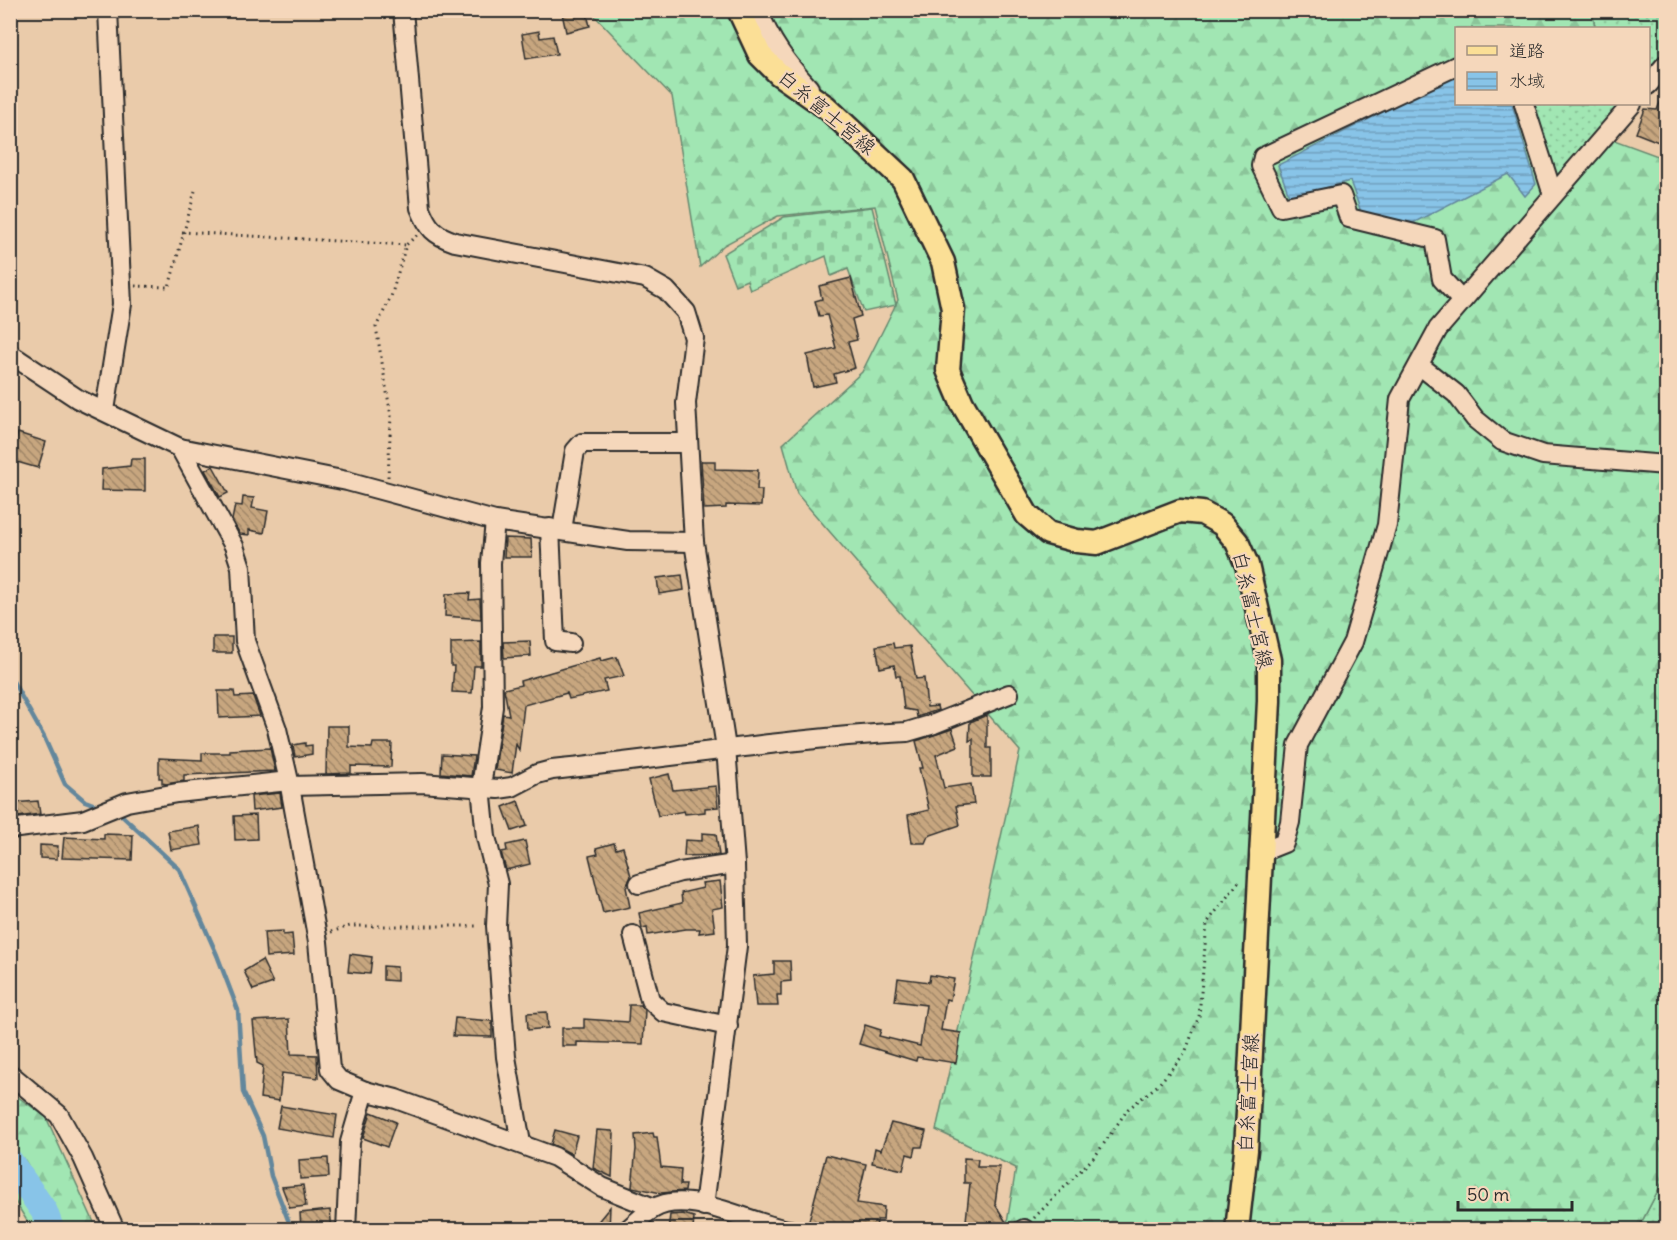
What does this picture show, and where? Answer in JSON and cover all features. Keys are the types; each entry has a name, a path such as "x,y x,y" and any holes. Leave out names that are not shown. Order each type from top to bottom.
{"main road":[{"name":"白糸富士宮線","path":"739,10 760,54 788,81 826,107 903,179 943,262 953,309 948,370 962,403 1027,515 1048,533 1077,541 1098,543 1180,511 1202,513 1222,524 1237,542 1247,565 1269,660 1246,1149 1237,1230"}],"street":[{"path":"105,410 120,327 121,286 108,10"},
{"path":"403,10 420,208 428,226 437,236 455,242 645,278 666,290 686,312 694,338 686,403 694,542 726,748 735,864 737,946 704,1206"},
{"path":"758,10 767,33 782,58 826,107"},
{"path":"1650,83 1666,64"},
{"path":"1455,66 1263,157 1262,166 1281,207 1341,195 1349,218 1435,239 1442,279 1462,301"},
{"path":"1524,105 1553,195"},
{"path":"1259,853 1284,843 1290,822 1298,746 1353,642 1386,525 1400,399 1438,329 1631,105"},
{"path":"10,354 78,399 180,448 386,491 495,521 628,541 694,542"},
{"path":"1419,365 1456,394 1475,419 1502,441 1543,455 1666,465"},
{"path":"571,643 555,641 556,529 575,451 582,443 688,443"},
{"path":"180,448 234,546 241,567 245,641 277,729 290,783 318,942 330,1069 339,1080 365,1091 396,1099 555,1157 602,1187 654,1208"},
{"path":"495,521 491,563 493,707 481,787 486,837 498,884 496,926 506,1057 521,1143"},
{"path":"10,829 83,820 127,802 177,793 290,783 422,783 512,787 537,774 552,770 656,760 726,748 907,732 934,724 1009,694"},
{"path":"639,884 680,872 735,864"},
{"path":"633,935 651,1000 663,1012 728,1026"},
{"path":"10,1074 59,1115 83,1158 115,1230"},
{"path":"346,1230 350,1142 365,1091"},
{"path":"627,1230 654,1208 678,1202 704,1206 786,1229"}],"path":[{"path":"10,61 16,43 11,10"},
{"path":"121,286 169,287 195,190"},
{"path":"386,491 391,416 376,327 391,297 406,245 428,226"},
{"path":"182,232 406,245"},
{"path":"1023,1229 1096,1155 1128,1109 1158,1085 1185,1053 1199,1016 1207,923 1242,878"},
{"path":"318,942 334,929 350,926 496,926"}],"green space":[{"path":"590,11 1592,11 1595,27 1455,27 1455,105 1511,105 1553,195 1609,138 1666,159 1666,1175 1638,1229 1006,1229 1016,1168 936,1130 1020,751 797,494 783,444 862,372 898,300 875,206 778,216 724,245 700,267 672,96"},
{"path":"1592,11 1666,11 1666,59 1650,79 1650,27 1595,27"},
{"path":"1521,105 1628,105 1553,195"},
{"path":"872,207 896,305 864,312 848,269 831,276 826,256 750,290 747,280 735,285 723,254 784,217"},
{"path":"11,1092 46,1117 97,1229 32,1229 11,1195"},
{"path":"1666,1175 1666,1229 1638,1229"}],"water":[{"path":"1455,76 1455,105 1512,105 1536,184 1525,196 1508,174 1413,223 1361,212 1350,181 1290,198 1278,165"}],"building":[{"path":"571,10 586,10 590,26 566,32 562,13"},
{"path":"539,31 540,38 553,36 557,54 526,59 522,34"},
{"path":"1666,88 1666,145 1636,133 1645,109 1657,110"},
{"path":"851,278 861,316 852,319 857,340 848,342 855,368 834,374 836,382 813,387 807,355 836,348 827,315 819,316 815,301 822,299 819,286"},
{"path":"18,433 46,442 38,468 10,460"},
{"path":"131,459 145,459 145,491 101,490 102,469 130,466"},
{"path":"701,461 715,461 715,469 758,470 757,490 762,490 761,506 726,505 726,508 704,509"},
{"path":"213,466 228,493 220,497 205,470"},
{"path":"243,497 254,498 252,508 268,511 264,533 249,530 249,535 240,534 232,520 235,505 242,506"},
{"path":"505,538 531,539 532,557 504,557"},
{"path":"682,575 684,590 659,594 657,578"},
{"path":"470,593 469,600 480,599 481,619 445,616 446,594"},
{"path":"213,637 232,637 232,653 213,653"},
{"path":"530,641 531,656 504,658 503,642"},
{"path":"481,642 481,666 474,666 472,693 452,692 454,666 451,666 451,643"},
{"path":"893,643 894,648 910,646 916,679 924,678 927,707 937,706 938,710 917,717 916,711 904,709 900,676 896,676 894,665 880,668 876,646"},
{"path":"617,657 624,676 604,680 607,691 569,699 567,693 524,705 519,750 516,744 512,773 495,770 503,714 509,715 504,689 521,685 520,681 600,658 601,661"},
{"path":"218,691 234,691 235,697 253,696 260,716 219,718"},
{"path":"987,715 987,748 991,748 991,777 973,777 973,739 969,741 970,722"},
{"path":"327,726 349,726 349,747 372,748 373,743 392,743 391,767 351,766 351,773 326,774"},
{"path":"952,729 958,746 936,755 944,788 971,784 974,804 956,806 960,825 928,836 925,843 912,843 908,815 929,810 919,768 923,768 916,741"},
{"path":"305,743 305,746 312,745 312,754 295,757 293,745"},
{"path":"270,748 275,771 184,775 184,781 166,784 162,783 162,778 159,778 159,758 202,760 202,753 230,753 230,750"},
{"path":"442,754 474,756 471,776 441,773"},
{"path":"669,774 673,790 716,786 718,807 705,808 705,812 685,814 684,811 658,816 649,779"},
{"path":"280,793 282,807 252,811 251,796"},
{"path":"38,801 40,814 10,818 12,803"},
{"path":"518,801 527,826 512,831 503,807"},
{"path":"256,815 257,839 235,840 234,816"},
{"path":"199,826 202,845 171,850 168,831"},
{"path":"702,833 716,834 719,855 684,856 685,840 702,841"},
{"path":"104,834 133,835 132,860 62,858 64,837 104,839"},
{"path":"525,841 530,864 506,870 501,852 507,851 506,845"},
{"path":"614,843 616,849 623,847 631,876 626,887 630,907 603,913 589,856 598,854 596,848"},
{"path":"40,845 58,846 57,859 40,858"},
{"path":"720,881 723,907 712,909 715,931 699,933 700,929 686,929 648,935 647,927 642,928 639,913 682,903 681,893 703,888 702,883"},
{"path":"283,931 283,935 292,934 294,955 266,957 264,932"},
{"path":"350,954 372,957 370,974 348,972"},
{"path":"262,960 273,983 253,990 244,971"},
{"path":"774,961 790,961 791,981 781,982 781,995 777,995 778,1006 756,1006 753,976 774,974"},
{"path":"383,966 397,967 397,981 383,980"},
{"path":"930,975 954,979 950,1000 946,999 941,1030 961,1033 956,1063 917,1057 916,1061 859,1044 865,1025 881,1030 879,1036 920,1046 926,1005 895,1001 898,978 929,982"},
{"path":"629,1005 641,1005 645,1010 643,1044 577,1042 577,1046 562,1046 562,1028 584,1028 584,1019 628,1022"},
{"path":"547,1012 548,1028 528,1030 527,1013"},
{"path":"455,1018 492,1021 492,1037 453,1036"},
{"path":"289,1019 291,1054 317,1055 318,1078 282,1073 279,1101 260,1098 263,1066 257,1063 253,1021"},
{"path":"281,1106 337,1115 334,1138 277,1128"},
{"path":"371,1112 396,1122 387,1147 363,1138"},
{"path":"891,1123 926,1131 922,1147 916,1147 914,1156 907,1154 903,1170 872,1163 875,1148 881,1150"},
{"path":"555,1130 577,1136 572,1154 551,1144"},
{"path":"597,1130 612,1131 614,1134 612,1177 593,1168"},
{"path":"653,1133 654,1137 657,1137 661,1167 681,1169 680,1185 686,1185 685,1191 661,1193 632,1187 636,1149 635,1135"},
{"path":"826,1155 866,1164 857,1203 884,1207 883,1220 877,1220 876,1230 808,1224"},
{"path":"328,1158 329,1177 300,1179 299,1160"},
{"path":"964,1158 978,1159 977,1167 1000,1167 995,1204 1006,1222 998,1230 965,1230 970,1183 964,1183"},
{"path":"303,1185 306,1206 290,1208 282,1187"},
{"path":"610,1207 609,1230 591,1230"},
{"path":"330,1210 332,1230 301,1230 300,1213"},
{"path":"683,1214 694,1217 693,1230 668,1230 670,1215"}],"waterway":[{"path":"10,676 44,737 65,784 85,801 101,807"},
{"path":"118,812 179,869 217,955 238,1010 243,1092 263,1136 271,1176 292,1230"},
{"path":"10,1162 44,1211 51,1230"}]}
